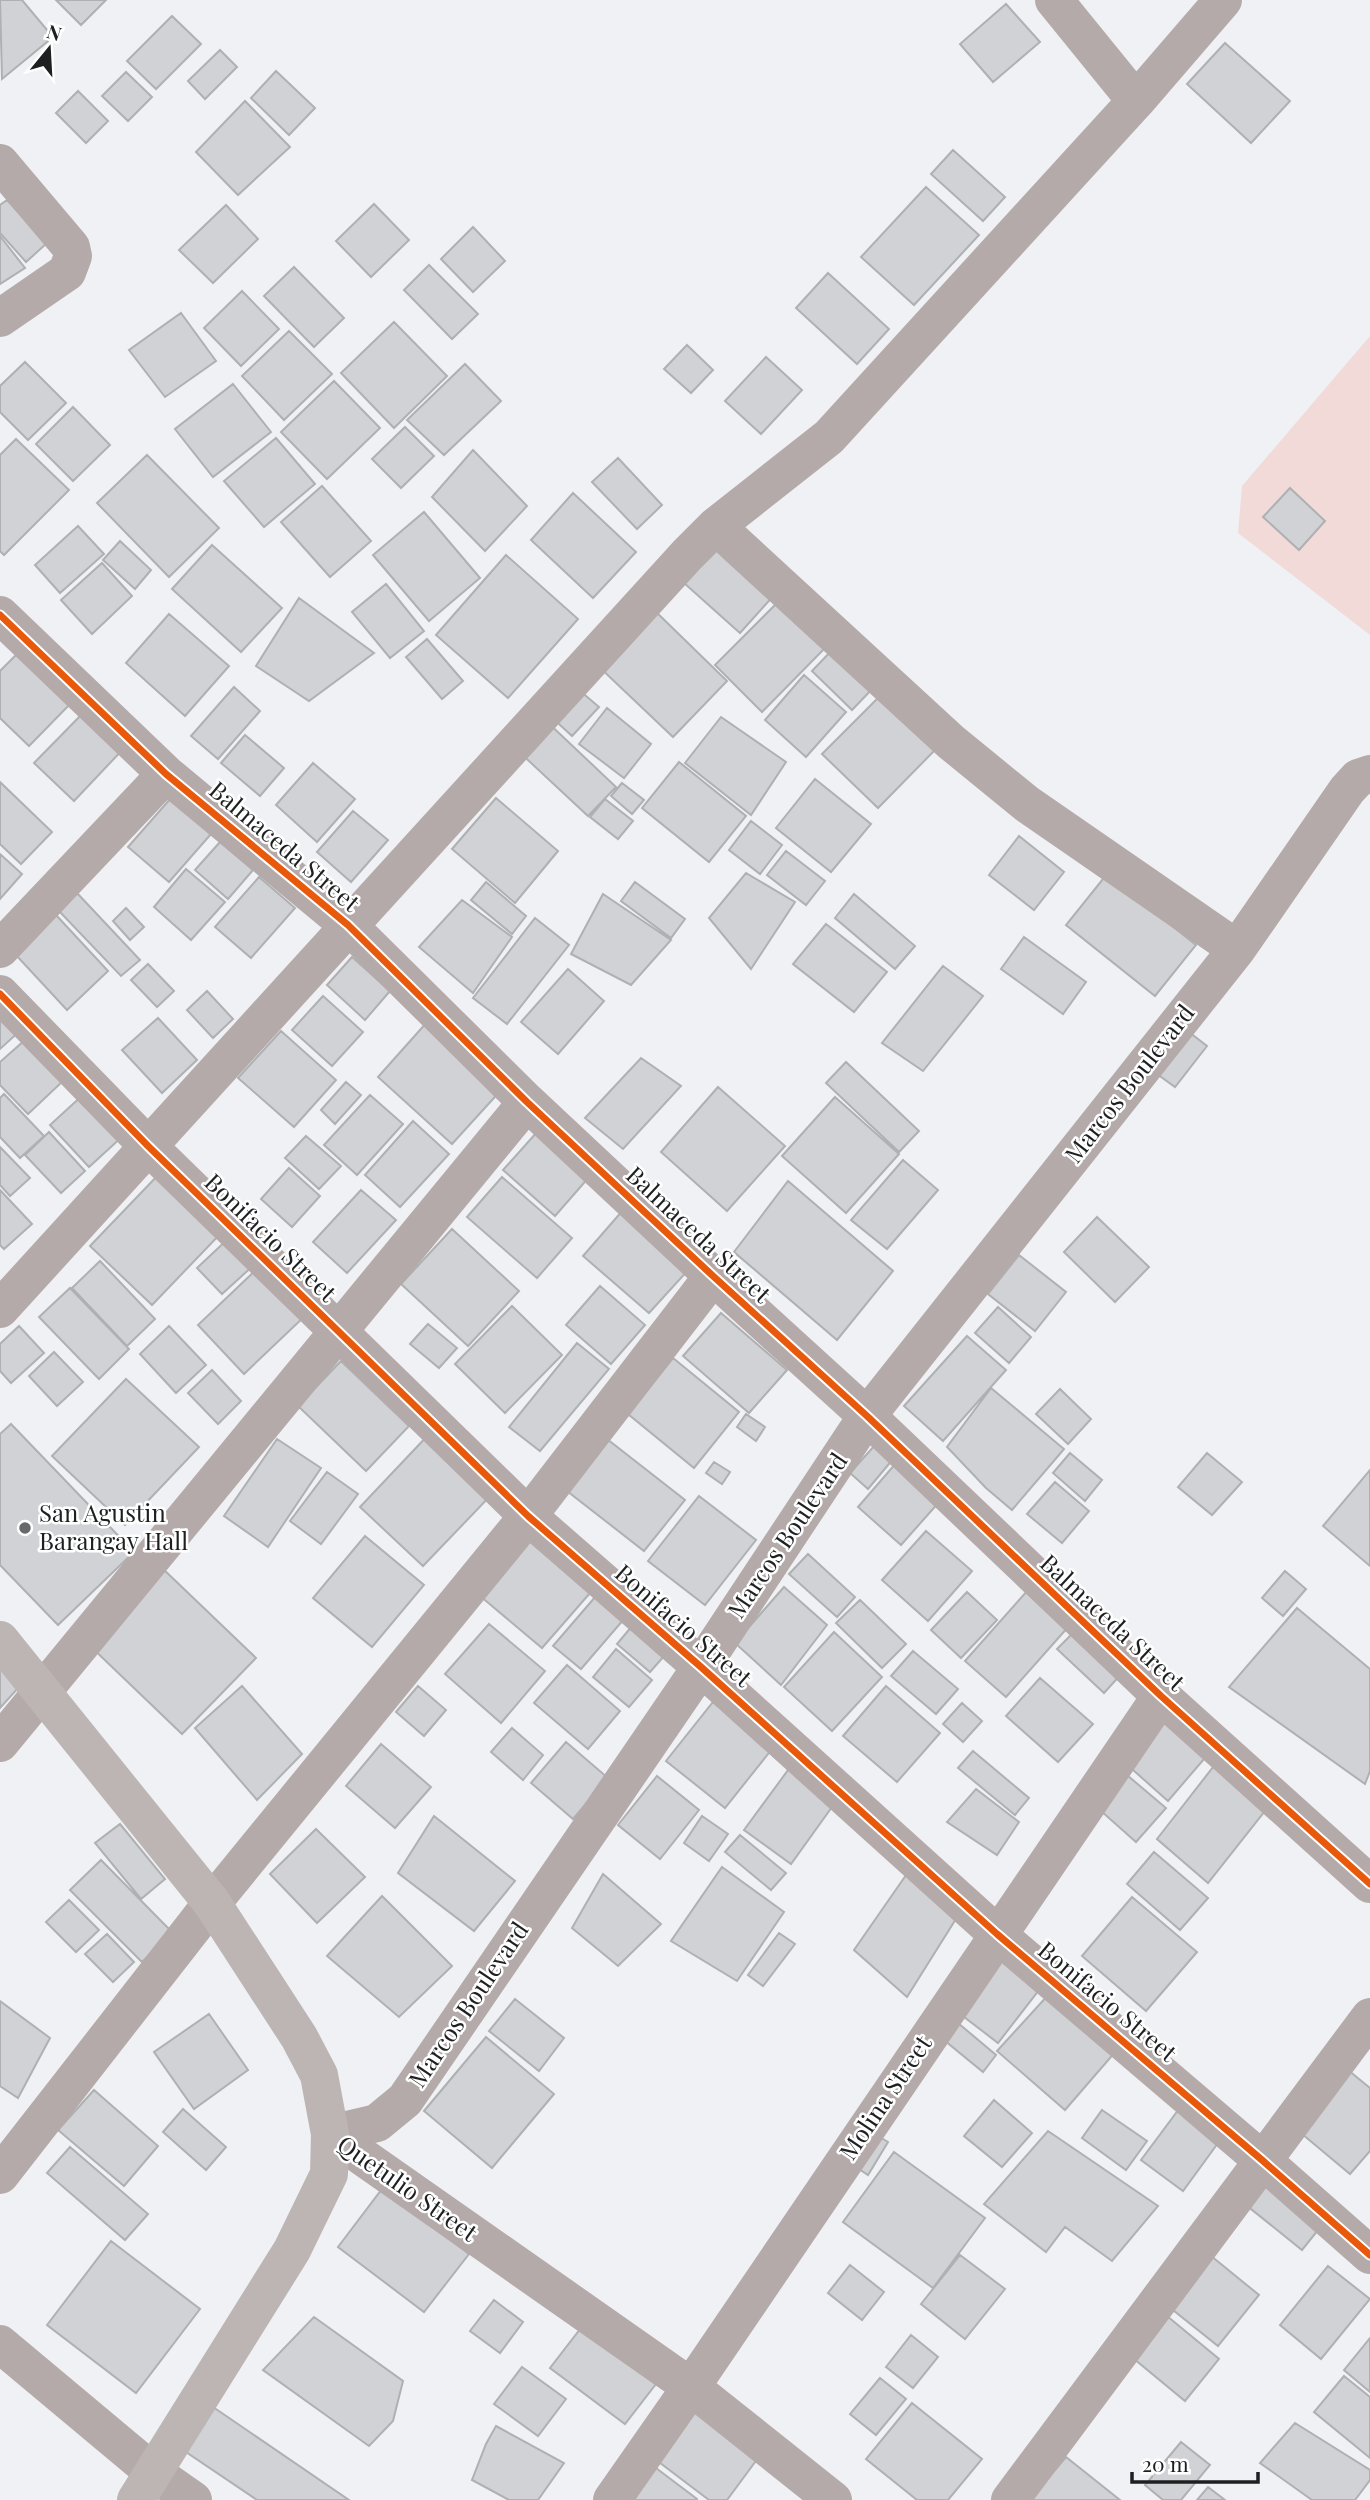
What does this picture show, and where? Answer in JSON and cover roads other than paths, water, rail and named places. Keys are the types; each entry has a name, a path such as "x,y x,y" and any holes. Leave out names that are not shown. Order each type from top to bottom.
{"main road":[{"name":"Quetulio Street","path":"0,1640 212,1903 299,2037 319,2075 330,2134"},
{"path":"144,2486 292,2250 329,2174 330,2134"}],"street":[{"path":"1054,0 1136,101"},
{"path":"0,1309 687,555 716,526 829,437 1136,101 1223,0"},
{"path":"0,163 71,247 73,256 67,272 0,318"},
{"path":"716,526 951,742 1027,804 1237,948"},
{"name":"Balmaceda Street","path":"0,615 166,774 348,925 527,1102 867,1416 1161,1696 1370,1884"},
{"path":"0,949 166,774"},
{"name":"Marcos Boulevard","path":"330,2134 377,2123 405,2100 701,1667 867,1416 1237,948 1358,782"},
{"name":"Bonifacio Street","path":"0,994 148,1146 528,1516 701,1667 997,1934 1370,2255"},
{"path":"0,1743 527,1102"},
{"path":"0,2175 212,1903 528,1516 713,1276"},
{"name":"Molina Street","path":"612,2500 1161,1696"},
{"path":"1010,2500 1370,2017"},
{"name":"Quetulio Street","path":"330,2134 691,2387 833,2500"},
{"path":"0,2344 144,2486 192,2500"}],"place":[{"name":"San Agustin Barangay Hall","path":"25,1528"}]}
